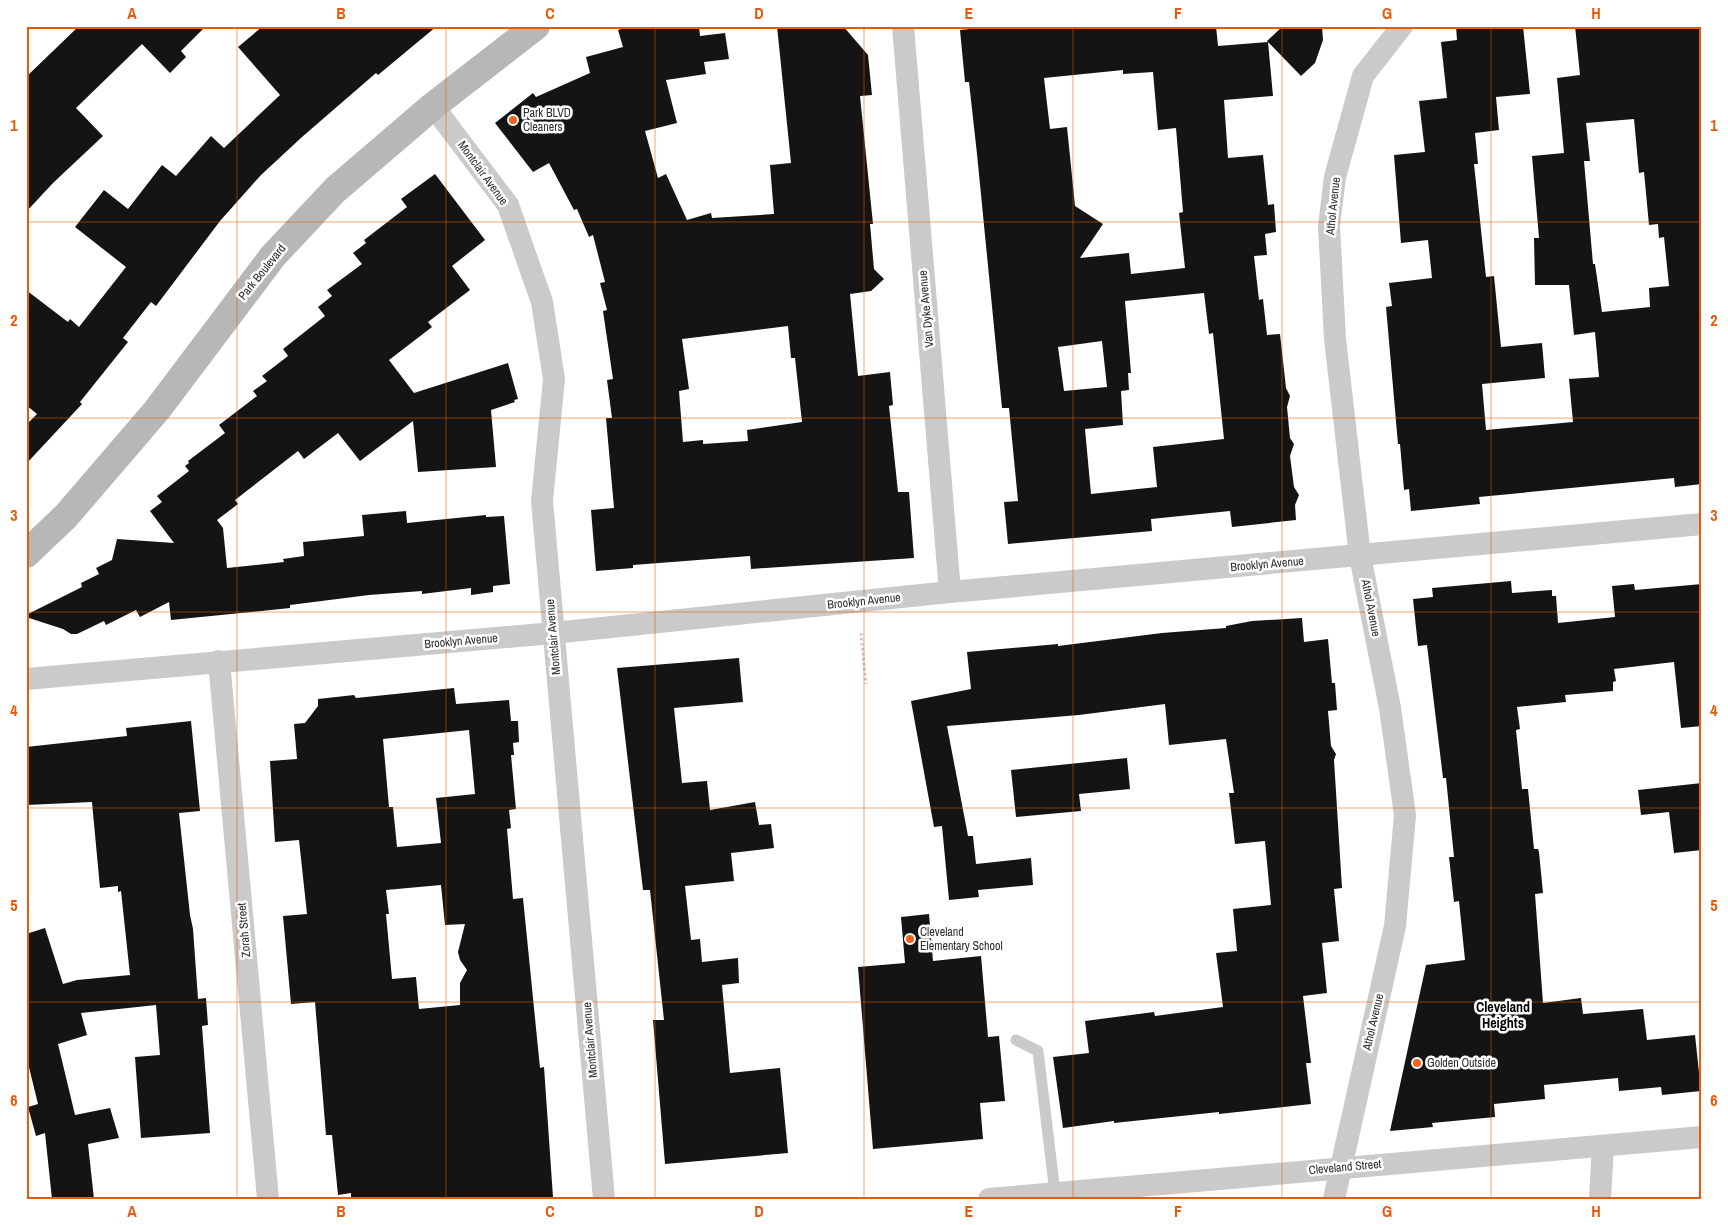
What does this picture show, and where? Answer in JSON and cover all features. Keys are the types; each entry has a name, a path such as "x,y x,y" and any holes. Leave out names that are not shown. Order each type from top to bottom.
{"main road":[{"name":"Park Boulevard","path":"26,554 66,516 157,410 273,256 335,190 433,106 536,26"}],"street":[{"name":"Van Dyke Avenue","path":"903,26 950,592"},
{"name":"Athol Avenue","path":"1334,1199 1339,1167 1395,926 1405,816 1390,708 1360,556 1334,339 1329,226 1335,177 1364,76 1402,26"},
{"name":"Montclair Avenue","path":"433,106 508,205 542,302 554,380 542,501 604,1199"},
{"name":"Brooklyn Avenue","path":"26,679 553,633 950,592 1702,524"},
{"name":"Zorah Street","path":"219,662 268,1199"},
{"name":"Cleveland Street","path":"989,1199 1339,1167 1702,1137"},
{"path":"1600,1199 1603,1146"}],"lane":[{"path":"1016,1040 1038,1051 1056,1193"}],"path":[{"path":"861,633 866,684"}],"building":[{"path":"79,26 206,26 181,51 186,57 170,73 142,44 76,108 103,136 53,183 26,212 26,77"},
{"path":"263,26 437,26 378,75 376,73 261,175 220,221 156,306 151,302 123,338 128,342 80,402 82,404 26,464 26,425 37,414 26,405 26,290 68,322 70,319 79,327 126,267 75,227 104,190 128,209 162,165 176,176 211,136 224,148 280,95 238,47"},
{"path":"631,26 699,26 700,36 725,33 729,59 704,62 706,74 666,80 677,123 645,131 658,178 666,174 687,220 711,213 712,218 774,214 770,165 791,163 777,26 843,26 868,55 872,95 860,96 873,224 870,224 874,269 884,279 871,291 850,294 858,376 890,372 893,405 889,406 898,492 909,492 914,558 751,569 750,556 633,565 633,568 596,571 591,510 614,508 606,418 612,418 607,380 613,379 603,311 607,310 600,283 605,282 593,235 589,237 577,209 574,210 549,163 533,172 495,123 533,93 536,97 590,73 586,57 623,47 618,30","holes":["788,326 791,358 795,358 802,422 747,430 748,441 703,444 703,440 683,442 679,391 689,389 682,339"]},
{"path":"999,26 1216,26 1218,46 1268,42 1273,96 1224,100 1228,158 1263,155 1268,205 1274,204 1276,232 1265,234 1267,255 1254,256 1259,300 1263,299 1267,335 1280,334 1286,388 1290,396 1287,407 1290,438 1294,444 1290,456 1294,487 1299,495 1295,505 1296,520 1232,527 1230,511 1151,519 1152,531 1008,544 1004,502 1018,501 1009,408 1002,408 969,82 965,82 960,30","holes":["1123,70 1123,74 1153,72 1158,130 1176,128 1183,212 1179,213 1185,268 1131,274 1129,253 1080,258 1103,224 1075,206 1067,127 1050,129 1044,78","1204,293 1209,334 1213,333 1224,439 1153,447 1157,487 1091,494 1085,429 1123,425 1121,391 1129,390 1128,373 1131,373 1125,301","1102,341 1107,387 1064,391 1058,347"]},
{"path":"1283,26 1322,26 1323,40 1315,63 1301,76 1267,41"},
{"path":"1456,26 1523,26 1530,94 1496,97 1499,130 1475,133 1478,164 1474,164 1486,277 1494,276 1501,347 1542,343 1545,378 1482,384 1486,430 1573,422 1569,379 1599,377 1595,332 1574,335 1569,285 1535,285 1534,238 1539,238 1532,156 1564,153 1557,78 1580,75 1575,26 1702,26 1702,484 1675,487 1674,478 1479,497 1480,504 1411,511 1409,489 1404,490 1400,444 1398,444 1386,307 1392,306 1389,283 1432,278 1428,240 1401,243 1394,155 1425,152 1419,101 1447,98 1441,42 1457,40","holes":["1634,119 1639,173 1644,172 1649,225 1658,224 1659,238 1664,237 1669,286 1649,288 1650,307 1602,312 1595,264 1593,264 1584,161 1590,161 1586,123"]},
{"path":"435,174 485,240 452,266 470,290 428,322 432,327 389,360 414,393 508,363 518,399 514,400 515,402 491,410 496,467 418,472 413,421 360,461 338,433 304,459 298,451 235,500 238,504 217,520 223,528 227,568 284,562 283,559 304,556 303,542 364,536 362,515 406,511 407,523 486,515 486,517 504,516 510,584 493,586 493,592 471,595 471,588 422,594 422,591 369,595 290,605 290,608 171,620 169,602 140,617 136,610 106,625 104,621 77,634 71,634 63,629 26,617 26,615 82,587 81,583 99,574 96,568 112,560 117,539 174,543 150,511 162,502 157,496 189,471 185,466 189,463 188,461 225,433 219,425 257,396 253,391 267,381 262,376 288,356 283,349 325,316 318,307 332,296 327,290 362,264 353,253 366,243 364,240 407,207 401,199"},
{"path":"1511,581 1512,593 1552,590 1552,596 1556,596 1558,623 1615,617 1612,586 1634,584 1635,590 1702,584 1702,726 1681,728 1674,662 1614,669 1616,681 1613,682 1613,691 1565,695 1566,702 1517,707 1520,729 1516,730 1522,789 1528,789 1534,849 1538,849 1539,852 1543,893 1535,894 1543,1003 1581,998 1583,1014 1643,1009 1647,1040 1695,1035 1701,1091 1662,1095 1661,1087 1619,1091 1618,1078 1544,1085 1545,1099 1494,1104 1495,1117 1432,1123 1433,1127 1390,1131 1426,965 1465,960 1459,901 1454,902 1449,857 1454,857 1446,778 1443,778 1427,645 1418,646 1413,599 1433,597 1432,588"},
{"path":"1302,618 1304,642 1328,639 1332,683 1335,683 1337,710 1328,711 1331,746 1336,754 1334,760 1342,888 1334,889 1339,941 1322,943 1327,993 1303,996 1311,1063 1306,1063 1311,1104 1219,1114 1219,1112 1114,1123 1114,1121 1063,1128 1053,1057 1089,1053 1085,1021 1154,1012 1155,1016 1223,1007 1216,953 1237,951 1233,909 1271,905 1265,841 1235,844 1229,793 1234,793 1226,739 1169,745 1165,704 1079,715 947,726 968,836 973,836 976,864 1031,858 1033,885 978,890 979,897 949,900 942,826 934,827 911,701 971,689 967,652 1058,644 1058,646 1162,633 1226,628 1226,626 1252,621"},
{"path":"739,658 743,702 674,708 682,783 707,781 710,810 755,802 759,825 771,824 774,848 731,853 734,881 685,886 691,940 700,939 702,962 738,958 739,983 722,985 730,1073 780,1068 788,1153 665,1164 653,1020 664,1020 650,890 643,890 617,668"},
{"path":"454,688 456,704 509,700 511,721 518,721 519,742 513,743 514,755 511,755 516,809 509,810 511,828 507,829 513,899 523,898 540,1068 544,1067 553,1197 351,1199 351,1193 338,1195 332,1135 326,1135 315,1002 291,1004 283,916 307,914 299,840 275,842 270,761 297,759 294,724 305,723 318,706 318,699 354,695 356,698","holes":["469,730 475,794 436,798 441,843 397,847 393,807 389,807 383,739","441,885 445,925 465,924 458,952 460,960 467,970 460,983 460,1005 419,1009 416,977 392,979 386,914 389,914 386,890"]},
{"path":"191,721 200,811 179,813 193,929 198,999 206,998 208,1025 202,1026 210,1133 141,1138 135,1057 160,1055 156,1005 81,1013 87,1035 58,1044 75,1115 110,1108 119,1138 88,1144 94,1199 52,1199 45,1133 36,1136 28,1107 38,1104 26,1055 26,934 45,928 63,984 77,980 130,975 121,891 118,892 118,886 100,888 92,802 26,805 26,747 127,736 126,728"},
{"path":"1127,758 1130,789 1079,794 1081,811 1016,817 1011,770"},
{"path":"1702,783 1702,850 1674,853 1669,812 1641,815 1638,790"},
{"path":"929,914 933,961 981,956 988,1037 999,1036 1005,1101 980,1103 983,1139 873,1149 858,967 905,963 901,917"}],"place":[{"name":"Park BLVD Cleaners","path":"513,120"},
{"name":"Cleveland Elementary School","path":"910,939"},
{"name":"Golden Outside","path":"1417,1063"}],"district":[{"name":"Cleveland Heights","path":"1503,1016"}]}
